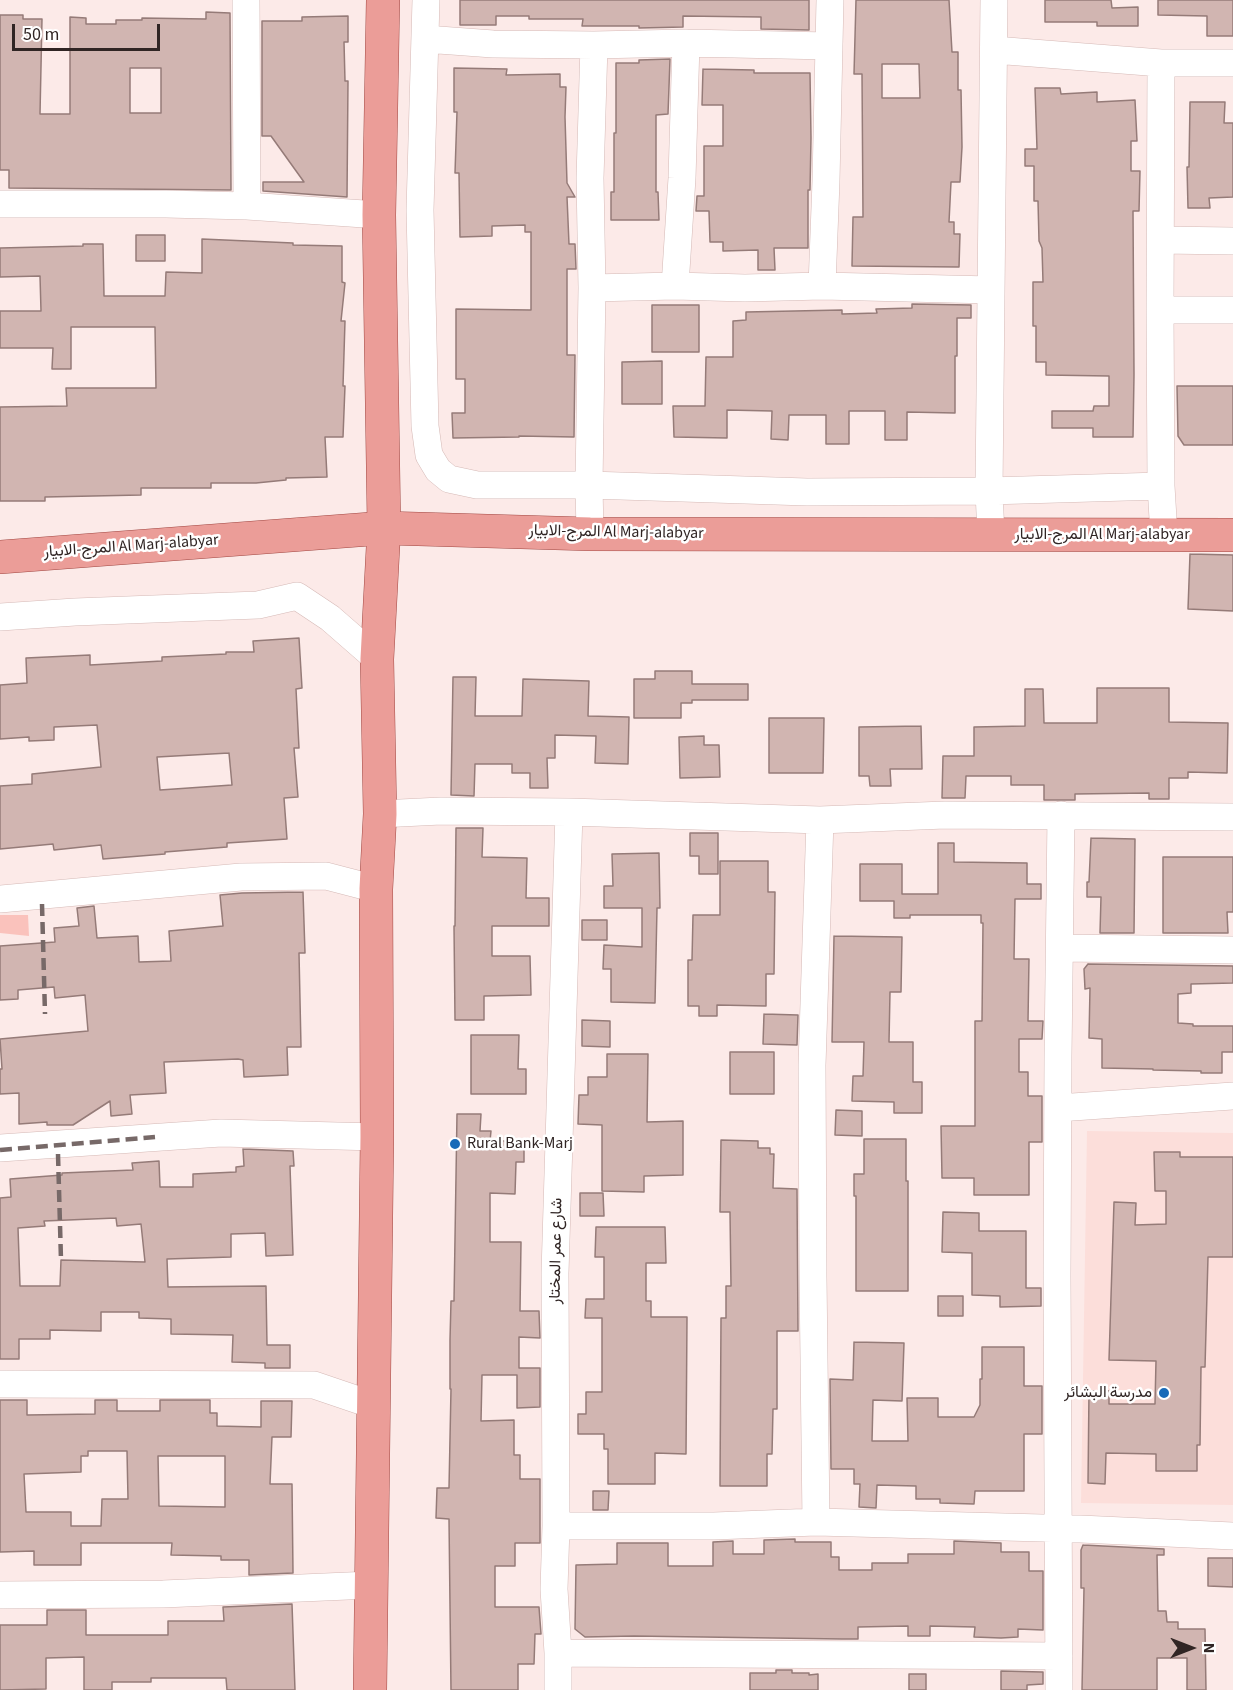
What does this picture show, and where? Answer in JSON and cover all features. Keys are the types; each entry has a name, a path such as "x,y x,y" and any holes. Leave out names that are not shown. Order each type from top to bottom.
{"main road":[{"path":"370,1690 377,1137 376,889 380,814 377,660 384,528 379,215 383,0"},
{"name":"المرج-الابيار Al Marj-alabyar","path":"0,557 384,528 590,534 1233,535"}],"street":[{"path":"246,0 247,206"},
{"path":"426,0 420,210 425,426 429,454 438,470 449,479 477,485 589,485 807,492 989,491 1161,486"},
{"path":"822,286 830,0"},
{"path":"991,535 989,491 994,0"},
{"path":"425,39 493,44 594,45 686,42 829,46"},
{"path":"675,286 682,178 686,42"},
{"path":"590,534 592,288 590,178 594,45"},
{"path":"994,50 1161,63 1233,63"},
{"path":"1161,63 1161,486 1164,535"},
{"path":"0,204 247,206 379,215"},
{"path":"1161,240 1233,241"},
{"path":"592,288 822,286 991,290"},
{"path":"1160,310 1233,310"},
{"path":"0,617 258,605 297,596 330,618 377,660"},
{"path":"380,814 569,812 820,820 945,815 1233,817"},
{"name":"شارع عمر المختار","path":"558,1690 554,1588 556,1526 555,1273 569,812"},
{"path":"1059,1690 1057,1276 1061,815"},
{"path":"816,1522 812,1065 820,820"},
{"path":"0,899 241,877 326,876 376,889"},
{"path":"1060,948 1233,950"},
{"path":"1058,1108 1233,1096"},
{"path":"0,1148 221,1132 377,1137"},
{"path":"0,1384 314,1385 373,1405"},
{"path":"556,1526 714,1526 816,1522 1060,1528 1233,1536"},
{"path":"0,1595 163,1594 370,1585"},
{"path":"558,1653 1059,1656"}],"shaded area":[{"path":"0,915 28,915 29,936 0,933"},
{"path":"1087,1131 1233,1133 1233,1505 1081,1503"}],"building":[{"path":"460,0 809,0 809,30 761,29 761,17 683,16 683,27 639,28 639,26 582,26 583,19 529,19 529,16 496,16 496,25 460,25"},
{"path":"856,0 949,0 952,52 958,52 958,90 961,90 960,182 951,182 949,222 954,222 954,234 960,234 959,267 852,266 853,217 863,217 862,74 854,74","holes":["882,64 919,64 920,98 882,98"]},
{"path":"1045,0 1111,0 1112,8 1138,7 1138,26 1097,26 1097,22 1045,22"},
{"path":"1158,0 1233,0 1233,36 1207,36 1207,16 1158,15"},
{"path":"206,12 230,13 231,190 9,188 9,170 0,170 0,15 23,15 23,19 42,19 40,114 70,114 70,17 86,18 86,24 116,24 116,20 142,20 142,18 206,19","holes":["130,68 161,68 161,113 130,113"]},
{"path":"348,16 348,42 344,42 345,81 348,81 347,197 263,191 263,182 304,182 271,136 262,136 262,21 302,21 302,17"},
{"path":"670,59 668,114 656,115 656,192 658,192 659,220 611,220 611,192 614,192 614,133 616,133 616,63"},
{"path":"454,68 507,69 506,75 560,74 560,87 566,87 567,183 575,197 567,197 569,244 575,244 576,269 567,269 567,355 575,355 574,437 453,438 452,413 465,413 465,379 456,379 456,309 531,310 531,232 525,232 525,225 492,226 492,236 460,237 459,173 455,173 457,112 454,112"},
{"path":"703,69 754,70 754,73 810,73 808,248 774,248 775,270 758,270 758,250 723,251 723,242 710,242 709,211 696,211 697,196 704,196 704,146 723,146 723,105 702,105"},
{"path":"1035,88 1060,88 1061,94 1097,92 1097,102 1135,100 1137,141 1131,141 1131,171 1140,171 1139,211 1133,211 1133,437 1093,437 1093,428 1052,428 1052,411 1093,411 1094,406 1109,406 1109,376 1046,375 1046,362 1036,362 1033,282 1043,282 1042,248 1039,241 1038,201 1034,201 1034,166 1025,166 1025,149 1037,149"},
{"path":"1190,102 1225,102 1224,123 1233,123 1233,197 1209,198 1210,208 1188,208"},
{"path":"136,235 165,235 165,261 136,261"},
{"path":"202,239 342,246 342,282 345,283 341,321 345,321 343,437 325,437 327,477 286,478 286,480 256,483 211,483 211,488 141,488 141,495 45,497 45,501 0,501 0,407 67,406 66,388 156,388 155,327 71,327 71,369 52,369 53,348 0,348 0,311 41,311 40,276 0,277 0,248 103,244 104,296 165,296 166,272 202,273"},
{"path":"912,304 971,305 971,318 957,318 955,413 907,412 907,440 885,440 885,411 849,411 849,444 826,444 826,415 789,415 788,440 771,439 772,411 727,410 727,438 674,437 673,406 705,406 706,357 733,357 733,321 746,320 746,312 842,310 842,314 877,313 876,309 912,308"},
{"path":"652,305 699,305 699,352 652,352"},
{"path":"662,361 662,404 622,404 622,362"},
{"path":"1177,386 1233,386 1233,445 1184,445 1178,436"},
{"path":"1190,554 1233,555 1233,611 1188,609"},
{"path":"299,638 302,688 296,689 299,748 294,748 298,797 284,798 287,839 227,843 227,847 103,859 101,845 54,850 53,844 0,849 0,786 32,784 32,774 101,767 97,725 54,727 54,740 29,741 29,737 0,739 0,685 27,683 26,658 90,655 90,665 162,661 162,657 254,652 253,641","holes":["229,753 232,785 160,790 157,757"]},
{"path":"655,671 692,671 692,684 748,684 748,700 692,700 692,703 681,703 681,718 634,718 634,679 655,679"},
{"path":"453,677 476,677 475,716 522,716 523,679 589,681 588,716 629,717 628,764 595,763 596,736 555,735 555,758 547,758 548,788 530,788 530,773 512,773 512,764 475,764 474,796 451,795"},
{"path":"1097,688 1169,688 1169,722 1228,723 1227,773 1188,772 1188,778 1169,778 1169,799 1149,799 1149,793 1075,794 1075,800 1044,800 1044,785 1011,785 1011,776 966,776 965,798 942,798 943,756 974,756 974,727 1025,726 1025,689 1043,689 1044,723 1097,723"},
{"path":"769,718 824,718 823,773 769,773"},
{"path":"921,726 922,769 890,769 891,786 870,786 869,776 859,776 859,727"},
{"path":"704,736 704,745 719,745 720,777 680,778 679,737"},
{"path":"456,828 483,828 482,857 527,858 526,898 549,898 549,926 492,926 492,956 530,956 531,995 484,996 484,1020 455,1020"},
{"path":"690,833 718,833 718,874 699,874 699,856 690,856"},
{"path":"1091,838 1135,839 1134,933 1100,933 1101,897 1087,897"},
{"path":"938,843 954,843 954,862 1027,863 1027,884 1041,884 1041,899 1015,899 1014,959 1029,959 1028,1021 1043,1021 1042,1039 1019,1039 1019,1072 1028,1072 1028,1096 1042,1096 1042,1142 1029,1142 1029,1195 974,1195 974,1178 942,1178 941,1126 975,1126 975,1021 982,1021 983,923 981,923 981,915 910,915 910,918 894,918 894,901 860,901 860,864 902,864 902,894 938,894"},
{"path":"659,853 660,908 657,908 655,1003 611,1002 611,969 603,969 604,945 642,947 642,908 604,908 604,886 613,886 612,854"},
{"path":"1163,857 1233,857 1233,912 1227,912 1228,933 1163,933"},
{"path":"720,861 768,861 768,892 775,892 774,974 766,974 766,1006 717,1005 717,1016 699,1016 699,1006 688,1006 688,960 692,960 693,915 720,915"},
{"path":"303,892 305,953 299,953 301,1047 287,1047 288,1075 244,1077 243,1060 238,1059 164,1062 166,1093 130,1095 132,1114 111,1116 110,1101 73,1125 47,1125 47,1122 19,1124 19,1093 0,1094 0,1069 2,1069 0,1039 88,1031 85,995 55,998 54,987 18,990 18,999 0,1000 0,946 55,942 54,928 79,926 77,908 94,906 97,938 138,936 139,962 171,961 169,931 223,926 220,895"},
{"path":"582,920 607,920 607,940 582,940"},
{"path":"834,936 902,937 901,992 890,992 889,1042 913,1042 913,1082 922,1082 922,1113 894,1113 894,1102 852,1101 853,1076 863,1076 864,1042 832,1042"},
{"path":"1088,964 1233,966 1233,983 1191,984 1191,993 1178,994 1178,1023 1193,1024 1193,1026 1233,1026 1233,1052 1222,1052 1222,1073 1102,1068 1102,1039 1089,1038 1090,988 1085,989 1084,969"},
{"path":"764,1014 798,1015 797,1045 763,1044"},
{"path":"582,1020 610,1021 610,1047 582,1046"},
{"path":"471,1035 519,1035 518,1069 526,1069 526,1094 471,1094"},
{"path":"730,1052 774,1052 774,1094 730,1094"},
{"path":"607,1054 648,1054 647,1122 683,1121 683,1175 644,1176 644,1192 602,1191 602,1125 578,1124 579,1095 588,1095 588,1077 607,1077"},
{"path":"836,1110 862,1111 862,1136 835,1135"},
{"path":"457,1114 481,1114 480,1131 491,1131 490,1141 524,1141 524,1162 516,1162 515,1194 490,1193 490,1242 521,1242 520,1311 539,1311 540,1338 519,1337 519,1368 540,1368 540,1407 517,1408 517,1375 482,1375 481,1421 514,1420 514,1455 520,1455 520,1479 540,1479 540,1543 515,1543 515,1566 495,1566 495,1607 539,1607 541,1634 535,1634 534,1664 518,1664 518,1690 451,1690 449,1519 436,1518 437,1488 449,1488 450,1340 451,1301 454,1301"},
{"path":"864,1139 906,1139 908,1291 856,1291 854,1174 864,1174"},
{"path":"721,1140 758,1141 758,1148 770,1148 770,1154 774,1154 773,1188 797,1189 798,1331 777,1331 777,1409 773,1409 772,1454 767,1454 767,1486 720,1486 721,1318 726,1318 726,1286 731,1286 730,1212 720,1212"},
{"path":"243,1149 293,1151 294,1166 290,1166 293,1255 266,1256 265,1233 231,1234 231,1257 167,1259 168,1287 266,1286 267,1345 290,1345 290,1368 265,1368 265,1363 232,1362 233,1335 171,1334 171,1319 139,1318 139,1312 101,1312 101,1331 50,1330 50,1339 19,1339 19,1359 0,1359 0,1198 11,1197 10,1179 62,1175 62,1173 133,1170 132,1163 159,1161 160,1187 193,1187 193,1174 236,1172 236,1167 244,1166","holes":["116,1218 117,1226 141,1224 145,1262 61,1260 60,1286 20,1286 18,1228 45,1226 44,1221"]},
{"path":"1154,1152 1180,1152 1180,1157 1233,1157 1233,1257 1208,1257 1205,1367 1201,1367 1200,1445 1197,1445 1197,1471 1156,1471 1156,1454 1106,1453 1105,1484 1088,1483 1089,1391 1109,1391 1109,1404 1155,1404 1156,1361 1109,1360 1114,1202 1136,1203 1135,1225 1166,1224 1166,1191 1155,1191"},
{"path":"580,1193 603,1193 604,1216 580,1216"},
{"path":"943,1212 979,1213 979,1231 1026,1231 1026,1288 1041,1288 1041,1306 1000,1307 1000,1296 972,1295 972,1253 942,1252"},
{"path":"596,1227 665,1227 666,1263 646,1263 646,1301 651,1301 651,1317 687,1317 686,1454 655,1453 655,1484 608,1484 608,1449 604,1449 604,1434 578,1434 578,1414 586,1414 586,1392 602,1392 602,1318 585,1318 586,1299 604,1299 604,1257 595,1257"},
{"path":"938,1296 963,1296 963,1316 938,1316"},
{"path":"854,1342 904,1343 902,1401 873,1400 872,1441 908,1441 907,1398 938,1398 938,1417 974,1417 980,1405 982,1347 1024,1347 1024,1386 1042,1386 1042,1434 1024,1434 1024,1491 975,1491 974,1504 940,1503 940,1499 916,1499 916,1486 877,1485 876,1508 859,1507 860,1484 854,1484 854,1469 831,1469 830,1379 853,1380"},
{"path":"0,1400 27,1400 27,1415 95,1414 95,1400 117,1400 117,1411 160,1411 160,1400 210,1400 210,1413 217,1413 217,1426 261,1427 261,1401 292,1401 291,1437 272,1437 270,1484 292,1484 293,1573 249,1575 249,1560 221,1560 221,1556 171,1555 172,1543 81,1543 81,1565 34,1565 34,1551 0,1552","holes":["88,1451 127,1451 128,1499 102,1499 101,1526 71,1526 71,1512 26,1512 24,1474 81,1472 81,1456 88,1456","158,1456 225,1456 225,1507 159,1506"]},
{"path":"593,1491 609,1491 608,1510 593,1510"},
{"path":"795,1539 795,1542 831,1542 831,1557 839,1557 839,1570 872,1570 872,1563 908,1563 908,1554 954,1554 954,1541 1001,1543 1001,1552 1029,1552 1029,1571 1043,1571 1043,1630 1018,1629 1018,1637 1001,1638 974,1637 975,1627 930,1626 930,1636 908,1636 908,1626 858,1627 858,1639 842,1639 585,1637 575,1629 576,1565 617,1564 617,1543 668,1543 668,1566 713,1566 713,1542 733,1541 733,1554 764,1554 764,1540"},
{"path":"1083,1545 1164,1549 1164,1555 1157,1555 1158,1611 1166,1611 1167,1622 1178,1622 1178,1629 1205,1629 1206,1690 1187,1690 1187,1658 1157,1658 1157,1690 1082,1690 1084,1588 1081,1588 1081,1550"},
{"path":"1208,1558 1233,1558 1233,1587 1208,1586"},
{"path":"292,1604 295,1690 227,1690 226,1678 151,1678 151,1682 112,1682 112,1690 84,1690 84,1657 46,1658 46,1689 0,1690 0,1625 47,1625 47,1610 86,1610 86,1635 168,1635 168,1621 224,1621 223,1607"},
{"path":"776,1670 792,1670 792,1673 809,1673 809,1675 818,1674 818,1690 750,1690 750,1673 776,1673"},
{"path":"1001,1671 1043,1672 1043,1684 1027,1685 1027,1690 1001,1690"},
{"path":"909,1674 926,1674 926,1690 909,1690"}],"railway":[{"path":"42,904 45,1014"},
{"path":"0,1150 155,1137"},
{"path":"58,1154 61,1260"}],"place":[{"name":"Rural Bank-Marj","path":"455,1144"},
{"name":"مدرسة البشائر","path":"1164,1393"}]}
